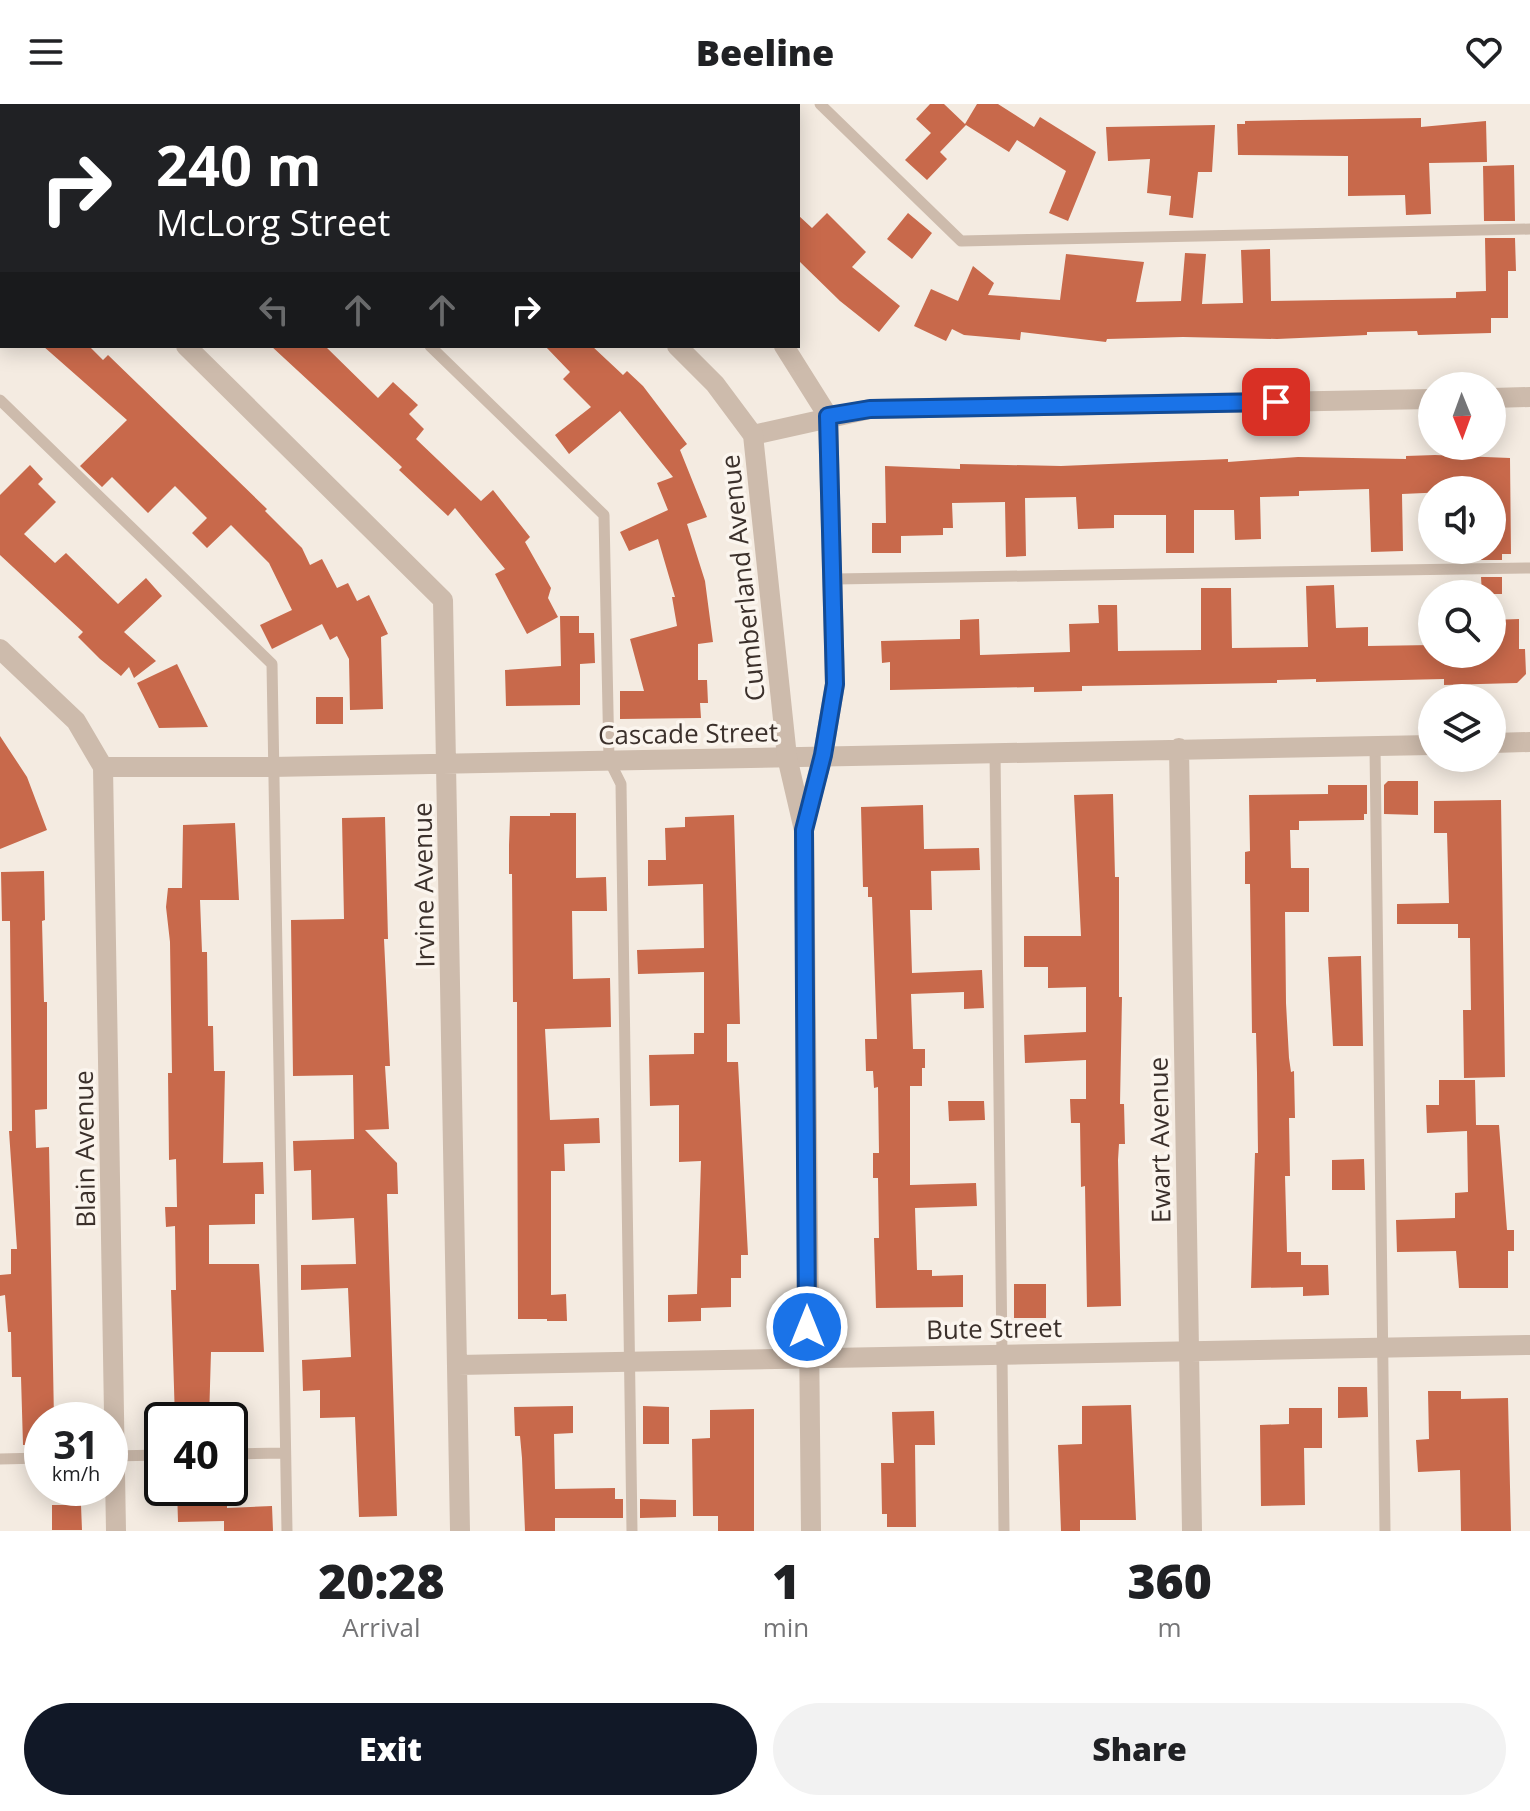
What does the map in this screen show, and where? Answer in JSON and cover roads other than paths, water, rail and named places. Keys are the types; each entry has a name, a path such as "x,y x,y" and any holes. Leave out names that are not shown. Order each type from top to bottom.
{"street":[{"name":"Irvine Avenue","path":"188,348 443,600 460,1531"},
{"name":"Cumberland Avenue","path":"679,348 715,384 753,435 787,757 804,830 811,1531"},
{"name":"Cumberland Avenue","path":"785,348 828,416 835,579 835,684 823,755 804,830"},
{"path":"1506,398 1530,397"},
{"path":"753,435 870,409 1418,399"},
{"path":"0,649 76,721 103,767"},
{"path":"1506,743 1530,742"},
{"name":"Cascade Street","path":"103,767 271,767 995,751 1418,745"},
{"name":"Ewart Avenue","path":"1179,748 1192,1531"},
{"name":"Blain Avenue","path":"103,767 111,1402"},
{"name":"Bute Street","path":"458,1365 1530,1345"},
{"name":"Blain Avenue","path":"115,1506 116,1531"}],"lane":[{"path":"820,104 961,241 1530,229"},
{"path":"432,348 604,515 609,760 621,784 632,1531"},
{"path":"0,400 272,664 271,767 287,1531"},
{"path":"835,579 1530,568"},
{"path":"1375,747 1385,1531"},
{"path":"995,751 1004,1531"},
{"path":"248,1454 285,1453"},
{"path":"0,1459 24,1458"}]}
